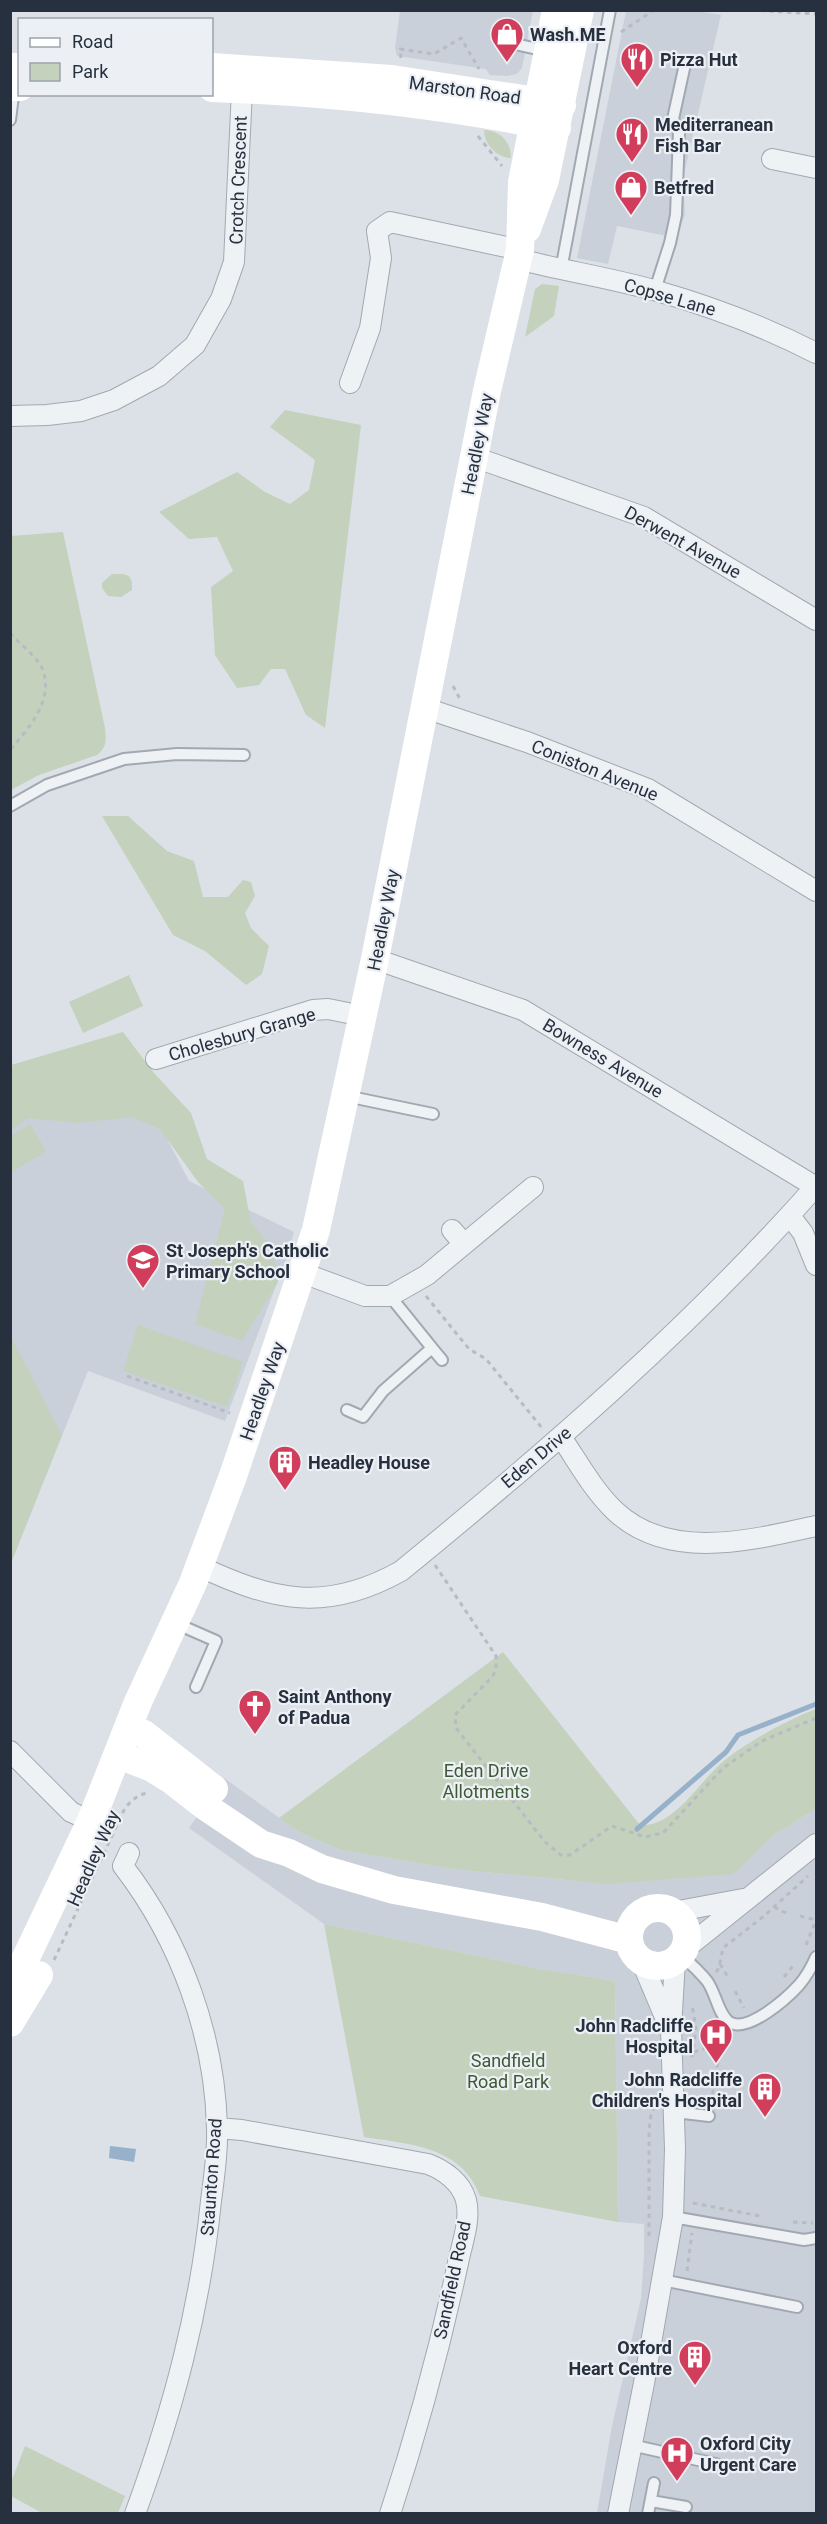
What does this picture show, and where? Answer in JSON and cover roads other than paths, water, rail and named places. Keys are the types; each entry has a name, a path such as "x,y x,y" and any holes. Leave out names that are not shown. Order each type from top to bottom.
{"main road":[{"path":"551,110 549,51 556,10"},
{"path":"551,110 580,10"},
{"name":"Marston Road","path":"213,67 366,87 465,110 551,110"},
{"name":"Marston Road","path":"213,88 366,87"},
{"name":"Headley Way","path":"10,1991 104,1823 136,1731 138,1702 179,1625 303,1273 316,1230 375,959 474,457 519,251 522,182 551,110"},
{"path":"136,1731 171,1754 290,1853"},
{"path":"126,1758 170,1779 206,1807 261,1844 290,1853 322,1869 394,1890 542,1917 636,1938 658,1966 680,1954 687,1935 683,1921 673,1912 661,1908 649,1909 636,1938"},
{"name":"Headley Way","path":"10,2023 31,1991 50,1954 107,1828 126,1758"}],"street":[{"name":"Crotch Crescent","path":"10,416 81,411 114,400 159,376 195,345 221,299 234,262 237,244 242,89"},
{"path":"772,159 816,168"},
{"name":"Copse Lane","path":"350,383 370,328 381,258 376,231 390,222 519,251 561,270 655,291 751,322 816,353"},
{"name":"Derwent Avenue","path":"474,457 644,517 816,620"},
{"name":"Coniston Avenue","path":"424,708 567,757 648,789 816,891"},
{"name":"Bowness Avenue","path":"375,959 523,1010 816,1186"},
{"name":"Cholesbury Grange","path":"156,1059 313,1011 328,1009 363,1016"},
{"name":"Eden Drive","path":"196,1574 302,1599 342,1595 379,1583 401,1571 631,1376 699,1312 816,1186"},
{"path":"303,1273 365,1296 390,1296 416,1284 458,1237 533,1187"},
{"path":"790,1216 803,1233 816,1265"},
{"path":"557,1439 615,1511 628,1521 655,1534 695,1544 737,1541 816,1526"},
{"path":"10,1751 71,1812 104,1823"},
{"path":"618,2514 662,2280 682,2218 670,2029 680,1954 746,1898 816,1844"},
{"name":"Staunton Road","path":"129,1853 123,1866 162,1925 190,1988 205,2041 217,2128 207,2242 192,2328 171,2412 135,2514"},
{"path":"673,1912 746,1898"},
{"path":"636,1938 670,2029"},
{"name":"Sandfield Road","path":"217,2128 242,2130 428,2164 446,2173 463,2192 467,2216 455,2275 428,2385 390,2514"}],"lane":[{"path":"561,270 610,10"},
{"path":"500,30 498,40 549,51"},
{"path":"655,291 676,215 679,133 673,119 685,64"},
{"path":"10,120 14,75"},
{"path":"10,806 47,785 124,759 177,754 244,755"},
{"path":"346,1096 433,1114"},
{"path":"390,1296 442,1360"},
{"path":"347,1410 363,1417 383,1391 432,1348"},
{"path":"179,1625 216,1641 196,1687"},
{"path":"680,1954 707,1981 723,2015 729,2022 746,2024 764,2015 801,1983 816,1957"},
{"path":"675,2112 710,2112"},
{"path":"682,2218 804,2240 816,2238"},
{"path":"662,2280 797,2307"},
{"path":"631,2445 716,2464"},
{"path":"648,2514 654,2483"},
{"path":"651,2501 686,2507"}],"water":[{"path":"110,2146 136,2149 134,2162 109,2158"}],"waterway":[{"path":"637,1829 726,1752 738,1735 816,1704"}],"place":[{"name":"Wash.ME","path":"507,63"},
{"name":"Pizza Hut","path":"637,88"},
{"name":"Mediterranean Fish Bar","path":"632,163"},
{"name":"Betfred","path":"631,216"},
{"name":"St Joseph's Catholic Primary School","path":"143,1289"},
{"name":"Headley House","path":"285,1491"},
{"name":"Saint Anthony of Padua","path":"255,1735"},
{"name":"John Radcliffe Hospital","path":"716,2064"},
{"name":"John Radcliffe Children's Hospital","path":"765,2118"},
{"name":"Oxford Heart Centre","path":"695,2386"},
{"name":"Oxford City Urgent Care","path":"677,2482"}],"park label":[{"name":"Eden Drive Allotments","path":"486,1780"},
{"name":"Sandfield Road Park","path":"508,2070"}]}
